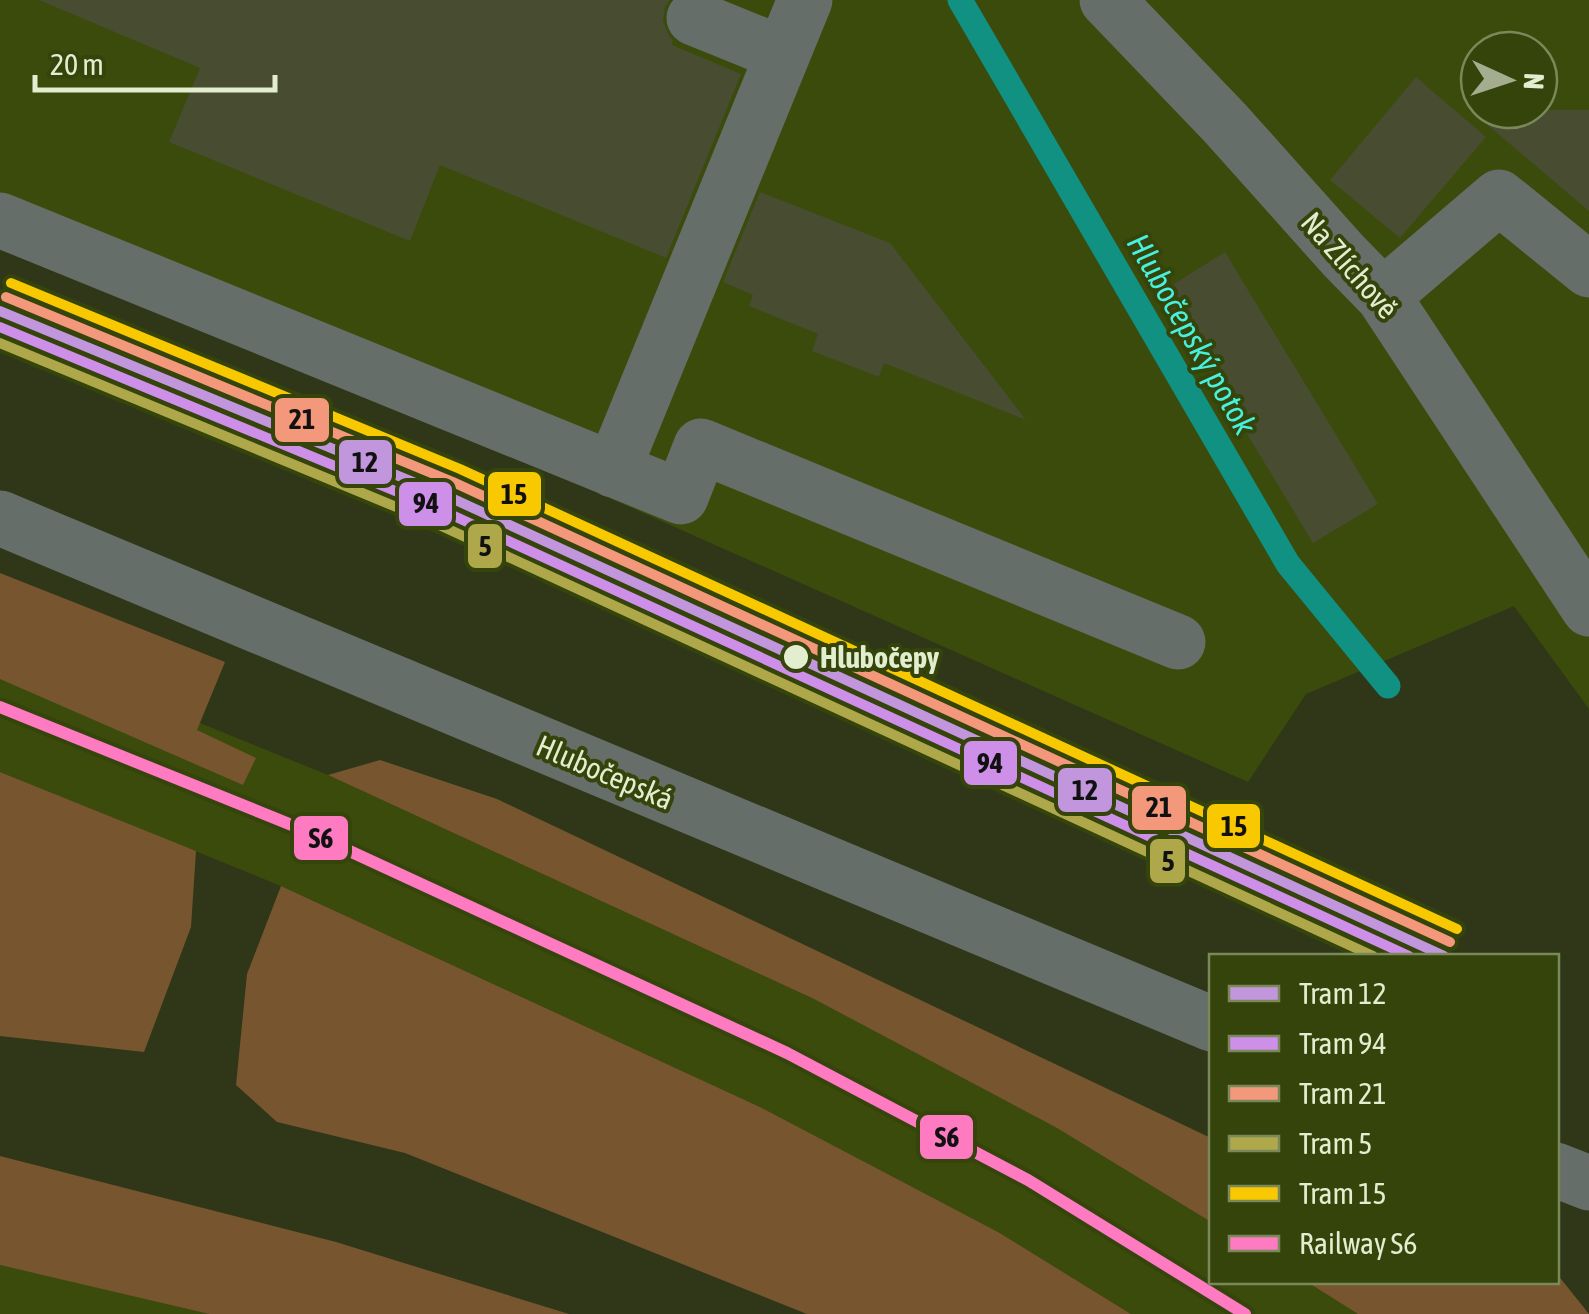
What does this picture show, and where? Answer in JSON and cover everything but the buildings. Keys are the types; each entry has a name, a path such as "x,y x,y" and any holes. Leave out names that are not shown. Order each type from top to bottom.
{"street":[{"path":"613,470 805,0"},
{"name":"Na Zlíchově","path":"1107,0 1383,296 1589,610"},
{"path":"694,18 783,54"},
{"path":"1383,296 1500,197 1589,270"},
{"path":"0,220 681,498 701,446 1178,642"},
{"name":"Hlubočepská","path":"0,518 1209,1023"},
{"path":"1559,1171 1589,1183"}],"shaded area":[{"path":"0,0 1589,0 1589,709 1514,606 1306,694 1248,782 0,227"},
{"path":"0,573 225,662 197,730 256,758 243,785 0,679"},
{"path":"0,642 328,775 814,999 1057,1128 1209,1221 1209,1284 1310,1284 1358,1314 1131,1314 998,1232 760,1107 281,886 0,772"},
{"path":"380,760 497,799 1209,1137 1209,1221 1057,1128 814,999 328,775"},
{"path":"0,772 196,851 191,927 144,1052 0,1036"},
{"path":"281,886 760,1107 998,1232 1131,1314 807,1314 405,1153 277,1122 236,1085 247,974"},
{"path":"0,1156 336,1242 569,1314 209,1314 0,1265"},
{"path":"0,1265 88,1285 209,1314 0,1314"},
{"path":"1559,1276 1589,1314 1358,1314 1310,1284 1559,1284"}],"waterway":[{"name":"Hlubočepský potok","path":"960,0 1288,564 1388,686"}],"tram line":[{"name":"15","path":"11,283 460,469 1457,929"},
{"name":"21","path":"6,297 453,482 1450,942"},
{"name":"12","path":"0,311 447,496 1440,954"},
{"name":"94","path":"0,327 441,510 1405,954"},
{"name":"5","path":"0,343 435,523 1369,954"}],"rail line":[{"name":"S6","path":"0,707 304,830 787,1053 1028,1180 1245,1314"}],"place":[{"name":"Hlubočepy","path":"796,657"}]}
